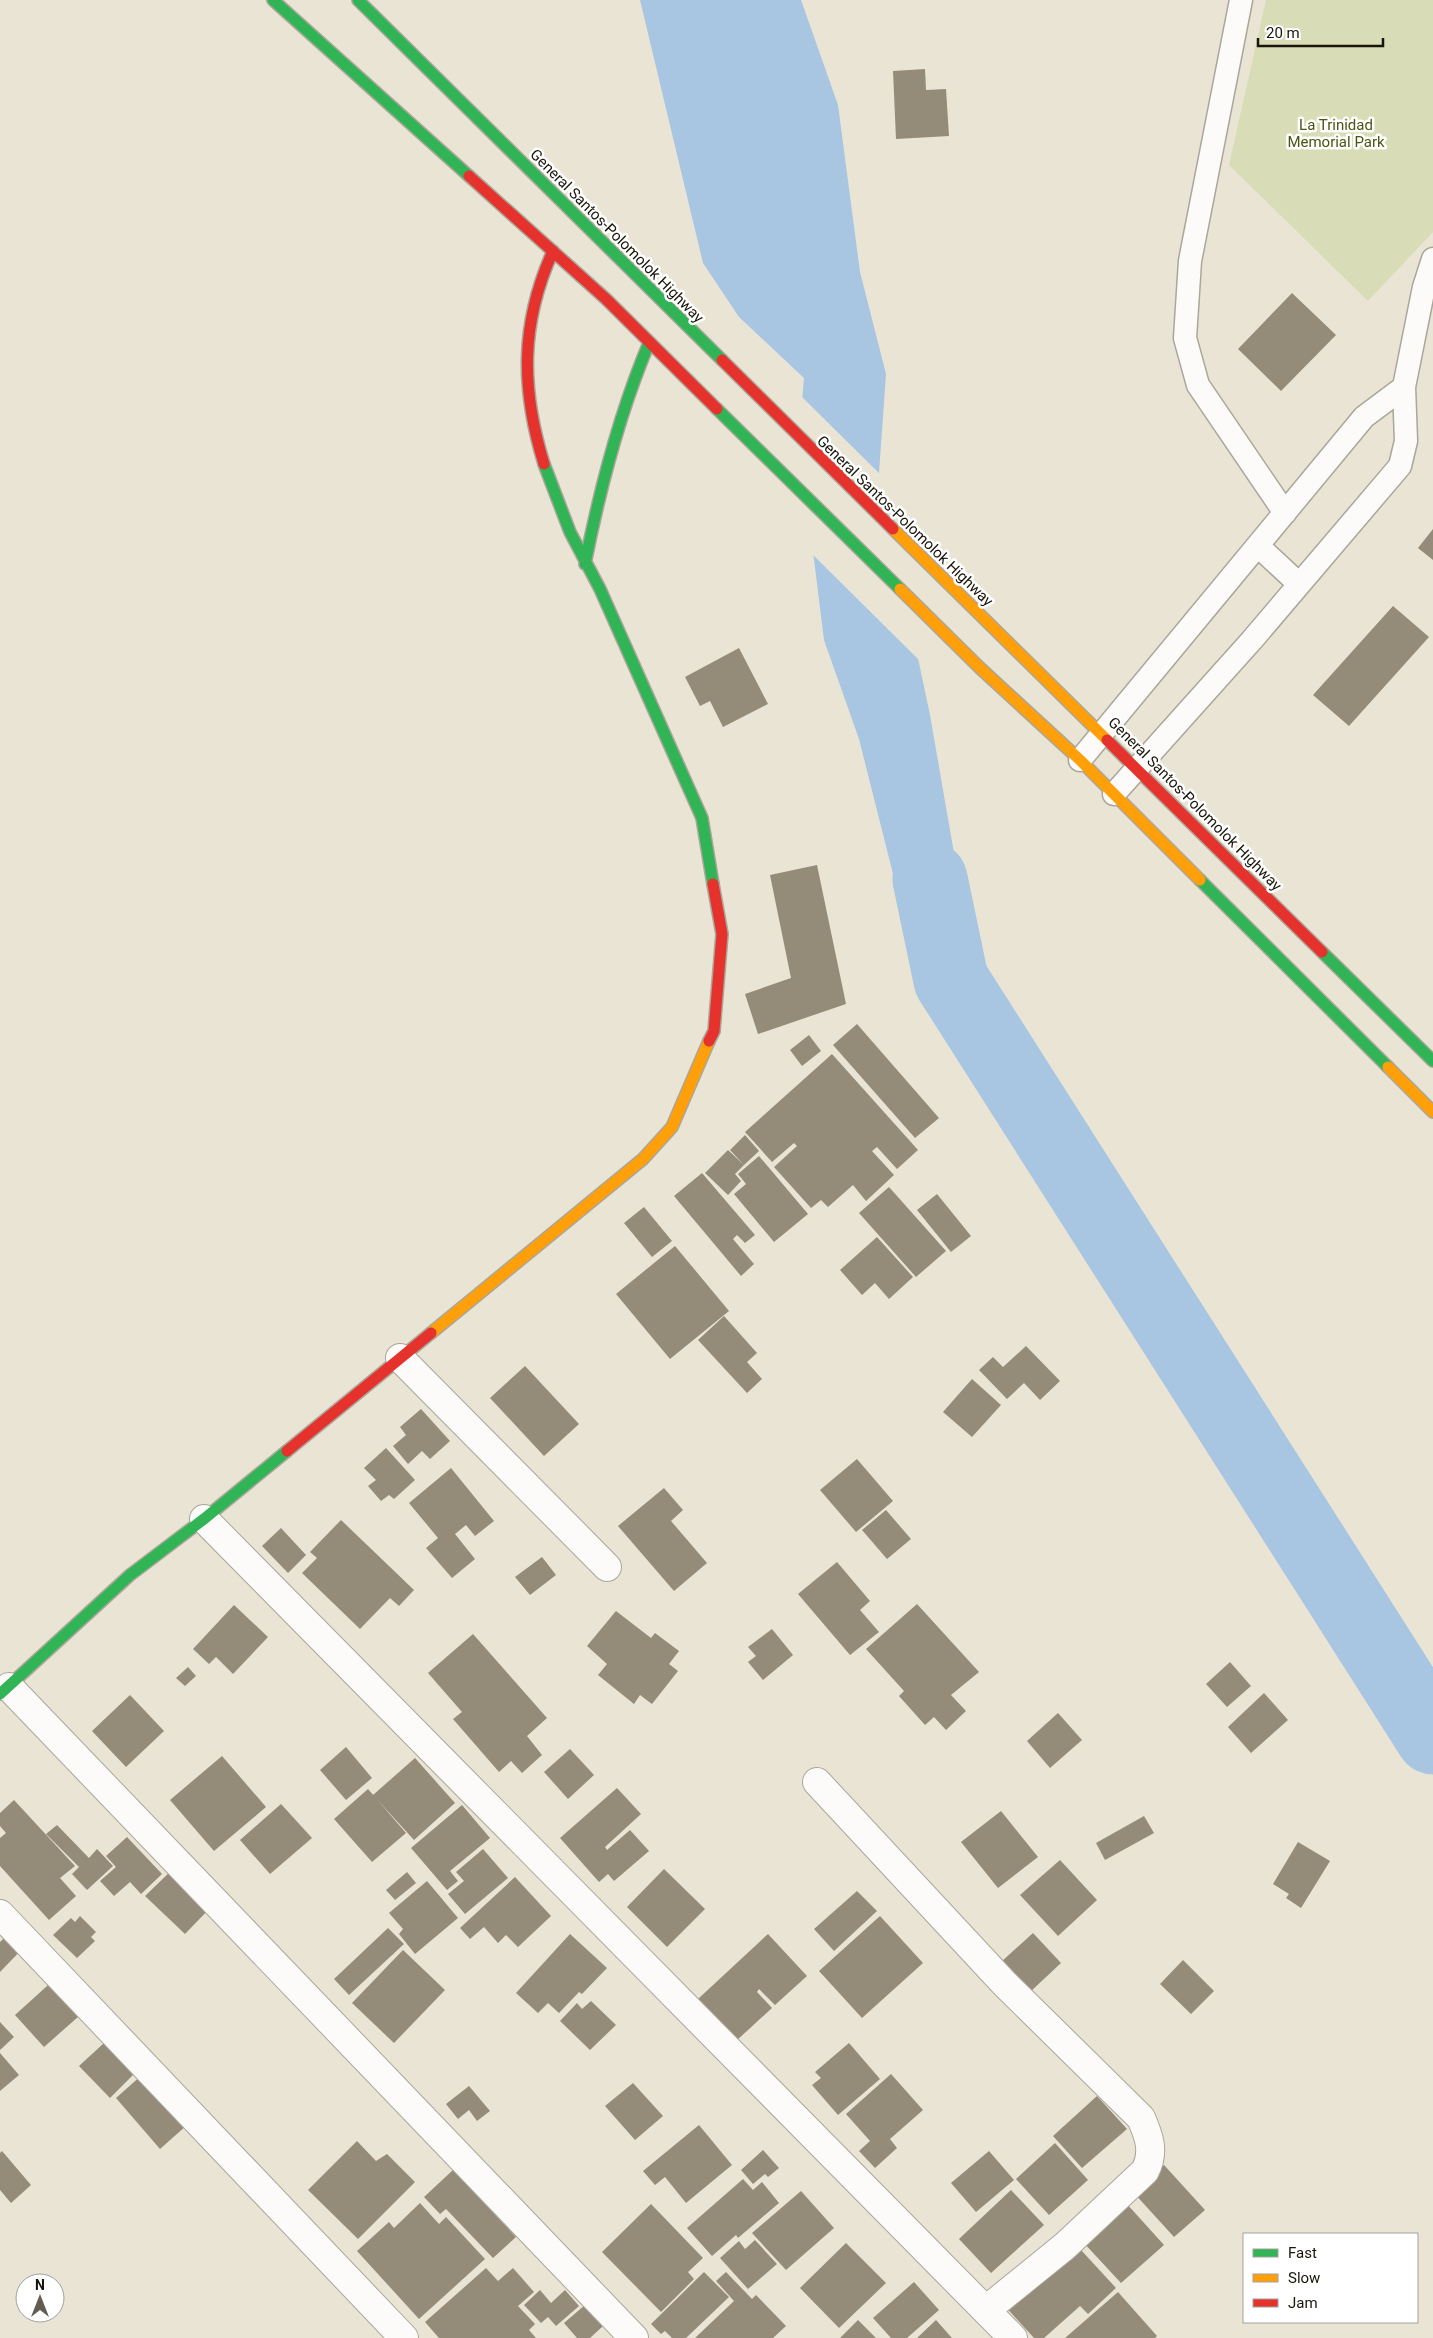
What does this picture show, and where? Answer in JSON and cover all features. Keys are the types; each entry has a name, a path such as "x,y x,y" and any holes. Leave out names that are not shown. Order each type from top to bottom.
{"main road":[{"path":"273,0 606,299 980,668 1080,760 1433,1112"},
{"name":"General Santos-Polomolok Highway","path":"358,0 743,383 1138,769 1433,1062"},
{"path":"4,1691 130,1575 204,1519 643,1159 672,1127 714,1031 722,934 702,818 600,589 585,564 559,508 539,446 528,400 527,351 531,319 538,286 553,251"},
{"path":"585,564 598,496 619,417 629,386 649,343"}],"street":[{"path":"400,1358 607,1567"},
{"path":"204,1519 1013,2338"},
{"path":"4,1691 634,2338"},
{"path":"817,1782 1004,1983 1140,2118 1150,2137 1150,2162 1145,2171 1065,2246 986,2310"},
{"path":"0,1914 404,2338"}],"lane":[{"path":"1241,0 1190,261 1185,338 1198,385 1285,512"},
{"path":"1114,794 1138,769 1400,466 1406,441 1404,387 1418,330 1424,287 1433,259"},
{"path":"1080,760 1364,417 1404,387"},
{"path":"1258,546 1299,584"}],"green space":[{"name":"La Trinidad Memorial Park","path":"1266,0 1433,0 1433,232 1368,301 1229,165"}],"water":[{"path":"640,0 801,0 838,105 860,272 886,374 879,473 930,715 955,859 982,945 951,980 912,949 859,739 824,640 799,438 804,378 739,317 703,263"}],"pier":[{"path":"800,395 882,476 921,662 811,553 797,438"}],"building":[{"path":"925,69 926,90 946,89 949,136 896,139 893,71"},
{"path":"1292,293 1336,335 1281,391 1238,349"},
{"path":"1433,529 1433,560 1418,548"},
{"path":"1393,606 1429,637 1349,726 1313,695"},
{"path":"739,648 768,704 723,727 710,701 700,706 685,677"},
{"path":"817,865 846,1004 758,1034 745,994 791,978 770,875"},
{"path":"857,1024 939,1118 915,1138 833,1045"},
{"path":"809,1035 821,1051 802,1066 790,1050"},
{"path":"832,1054 918,1150 897,1169 877,1147 872,1151 894,1175 866,1201 853,1185 828,1207 821,1200 811,1208 774,1167 797,1146 794,1143 772,1162 745,1132"},
{"path":"745,1135 759,1151 744,1165 730,1150"},
{"path":"728,1150 744,1165 735,1174 741,1181 728,1195 705,1173"},
{"path":"759,1156 808,1214 774,1242 734,1194 746,1184 738,1174"},
{"path":"702,1173 755,1235 745,1243 737,1235 733,1239 754,1264 741,1276 674,1196"},
{"path":"889,1187 946,1251 916,1277 859,1213"},
{"path":"937,1194 971,1236 951,1252 917,1210"},
{"path":"644,1207 672,1241 652,1257 624,1223"},
{"path":"877,1237 913,1277 889,1299 875,1283 862,1295 840,1270"},
{"path":"675,1246 729,1311 670,1359 616,1294"},
{"path":"724,1316 757,1353 747,1362 762,1379 747,1393 698,1340"},
{"path":"1026,1346 1060,1381 1040,1400 1024,1383 1007,1399 979,1370 993,1357 1003,1367"},
{"path":"525,1366 579,1424 544,1456 490,1398"},
{"path":"972,1379 1001,1405 972,1437 943,1412"},
{"path":"421,1409 450,1441 430,1459 422,1451 408,1464 393,1446 406,1435 400,1427"},
{"path":"386,1448 415,1480 394,1499 389,1495 381,1501 368,1486 376,1480 364,1468"},
{"path":"857,1459 893,1501 856,1532 820,1490"},
{"path":"451,1468 494,1521 475,1536 466,1525 455,1534 475,1559 452,1578 426,1548 438,1538 409,1503"},
{"path":"664,1488 683,1510 671,1521 707,1563 674,1591 618,1526"},
{"path":"886,1510 911,1539 887,1559 862,1530"},
{"path":"341,1520 414,1590 399,1606 390,1598 360,1629 302,1573 317,1558 310,1552"},
{"path":"281,1528 306,1555 288,1573 262,1546"},
{"path":"542,1557 556,1575 530,1595 515,1577"},
{"path":"837,1562 870,1601 860,1610 879,1632 850,1655 798,1594"},
{"path":"917,1604 979,1672 951,1695 966,1711 946,1730 934,1717 925,1725 899,1696 904,1691 866,1649"},
{"path":"234,1605 268,1637 233,1674 216,1657 209,1664 193,1649"},
{"path":"616,1611 651,1638 655,1633 679,1651 669,1664 678,1671 652,1704 640,1695 634,1704 598,1675 607,1664 587,1646"},
{"path":"772,1629 793,1655 763,1680 748,1662 756,1656 748,1647"},
{"path":"473,1634 547,1718 527,1736 542,1755 522,1773 511,1761 499,1772 453,1719 462,1712 428,1673"},
{"path":"1230,1662 1251,1686 1227,1707 1206,1684"},
{"path":"188,1667 196,1676 185,1686 176,1678"},
{"path":"1264,1693 1288,1720 1251,1753 1228,1727"},
{"path":"130,1695 164,1731 126,1767 92,1731"},
{"path":"1058,1713 1082,1740 1050,1768 1027,1741"},
{"path":"346,1747 372,1778 346,1800 320,1770"},
{"path":"570,1749 594,1775 568,1799 544,1772"},
{"path":"222,1756 266,1807 214,1851 170,1800"},
{"path":"415,1758 455,1803 414,1840 373,1795"},
{"path":"617,1788 641,1814 605,1847 607,1850 630,1830 649,1851 614,1881 608,1874 599,1882 560,1838"},
{"path":"368,1789 406,1833 372,1862 334,1819"},
{"path":"14,1800 75,1866 60,1878 76,1896 49,1920 0,1866 0,1838 6,1833 0,1826 0,1813"},
{"path":"281,1804 312,1838 270,1874 240,1840"},
{"path":"462,1805 490,1838 450,1871 458,1881 447,1890 411,1848"},
{"path":"1001,1811 1038,1857 998,1888 961,1842"},
{"path":"1144,1816 1154,1833 1105,1860 1096,1843"},
{"path":"57,1825 89,1858 97,1849 113,1866 87,1890 72,1874 79,1867 46,1834"},
{"path":"127,1837 162,1874 141,1894 130,1882 114,1896 100,1881 116,1867 106,1856"},
{"path":"1298,1842 1330,1861 1301,1908 1286,1898 1289,1894 1273,1884"},
{"path":"483,1849 508,1878 465,1914 448,1894 464,1881 456,1872"},
{"path":"1060,1860 1097,1900 1058,1936 1020,1895"},
{"path":"173,1869 212,1906 185,1934 145,1896"},
{"path":"664,1869 705,1909 667,1947 627,1907"},
{"path":"407,1872 416,1883 395,1900 386,1890"},
{"path":"515,1877 551,1916 518,1947 506,1935 498,1943 484,1927 470,1939 460,1928"},
{"path":"427,1881 458,1918 415,1954 399,1934 403,1929 389,1913"},
{"path":"857,1891 877,1911 834,1951 814,1929"},
{"path":"80,1916 96,1932 91,1937 95,1941 77,1958 53,1935 71,1918 75,1922"},
{"path":"880,1916 923,1963 862,2018 819,1971"},
{"path":"388,1928 404,1944 349,1995 334,1979"},
{"path":"12,1930 26,1945 0,1972 0,1942"},
{"path":"1033,1933 1061,1963 1029,1993 1001,1962"},
{"path":"570,1934 607,1968 582,1994 579,1992 559,2013 548,2003 538,2013 516,1993"},
{"path":"768,1934 807,1976 775,2005 759,1989 757,1992 772,2008 736,2041 698,1999"},
{"path":"403,1950 445,1990 394,2043 352,2003"},
{"path":"1183,1960 1214,1991 1191,2014 1160,1984"},
{"path":"57,1977 87,2009 44,2047 15,2015"},
{"path":"591,2001 616,2025 590,2050 560,2021 577,2003 582,2009"},
{"path":"0,2022 14,2037 0,2050"},
{"path":"104,2043 134,2074 110,2098 79,2066"},
{"path":"849,2043 880,2079 838,2115 812,2085 821,2078 815,2072"},
{"path":"0,2053 19,2075 0,2091"},
{"path":"143,2074 187,2125 160,2149 116,2098"},
{"path":"891,2074 923,2110 890,2139 897,2148 875,2168 859,2151 870,2141 846,2114"},
{"path":"633,2083 663,2116 635,2140 605,2106"},
{"path":"469,2086 490,2111 477,2121 469,2110 458,2119 446,2104"},
{"path":"1097,2096 1127,2129 1082,2168 1053,2136"},
{"path":"699,2125 732,2165 686,2203 665,2177 655,2185 643,2171"},
{"path":"357,2141 376,2161 387,2154 415,2182 358,2239 308,2190"},
{"path":"1055,2143 1088,2180 1049,2215 1016,2179"},
{"path":"763,2150 779,2168 768,2177 765,2174 753,2184 741,2170"},
{"path":"2,2151 31,2185 11,2203 0,2190 0,2153"},
{"path":"989,2151 1014,2180 976,2212 951,2183"},
{"path":"1164,2165 1205,2210 1174,2237 1133,2192"},
{"path":"453,2170 516,2237 493,2258 446,2209 440,2214 424,2197"},
{"path":"743,2179 753,2190 762,2182 779,2203 738,2238 736,2235 712,2256 687,2228"},
{"path":"1011,2190 1044,2225 991,2273 959,2239"},
{"path":"801,2191 834,2228 786,2270 752,2233"},
{"path":"420,2203 439,2224 446,2217 485,2259 419,2319 357,2251 389,2222 394,2228"},
{"path":"1126,2203 1164,2245 1121,2283 1083,2242"},
{"path":"651,2204 703,2258 688,2272 694,2279 661,2312 602,2252"},
{"path":"755,2240 777,2264 748,2289 720,2258 739,2241 745,2249"},
{"path":"846,2243 886,2283 839,2328 800,2288"},
{"path":"1081,2250 1116,2288 1088,2314 1080,2306 1044,2338 1034,2338 1003,2304"},
{"path":"486,2268 498,2281 513,2268 534,2292 518,2306 535,2324 529,2330 536,2338 439,2338 425,2322"},
{"path":"704,2272 729,2297 686,2338 672,2338 665,2331 661,2334 651,2324"},
{"path":"726,2272 752,2299 756,2295 786,2326 773,2338 695,2338 734,2301 716,2281"},
{"path":"914,2282 939,2310 907,2338 891,2338 873,2318"},
{"path":"540,2290 551,2303 565,2290 579,2306 556,2326 548,2317 541,2323 524,2305"},
{"path":"1118,2292 1157,2336 1155,2338 1065,2338"},
{"path":"585,2305 603,2326 590,2338 577,2338 564,2323"},
{"path":"858,2320 876,2338 840,2338"},
{"path":"936,2320 952,2338 917,2338"}],"waterway":[{"path":"930,879 951,980 1433,1737"}],"traffic: fast":[{"path":"273,0 469,176"},
{"path":"358,0 722,360"},
{"path":"585,564 611,452 628,397 649,343"},
{"path":"717,409 900,589"},
{"path":"544,464 570,532 600,589 702,818 713,884"},
{"path":"1200,880 1388,1067"},
{"path":"1322,952 1433,1061"},
{"path":"0,1694 130,1575 204,1519 287,1451"}],"traffic: slow":[{"path":"893,529 1107,740"},
{"path":"900,589 980,668 1080,760 1200,880"},
{"path":"431,1333 643,1159 672,1127 709,1041"},
{"path":"1388,1067 1433,1112"}],"traffic: jam":[{"path":"469,176 606,299 717,409"},
{"path":"544,464 531,409 528,357 534,305 553,251"},
{"path":"722,360 893,529"},
{"path":"1107,740 1322,952"},
{"path":"709,1041 714,1031 722,934 713,884"},
{"path":"287,1451 431,1333"}]}
